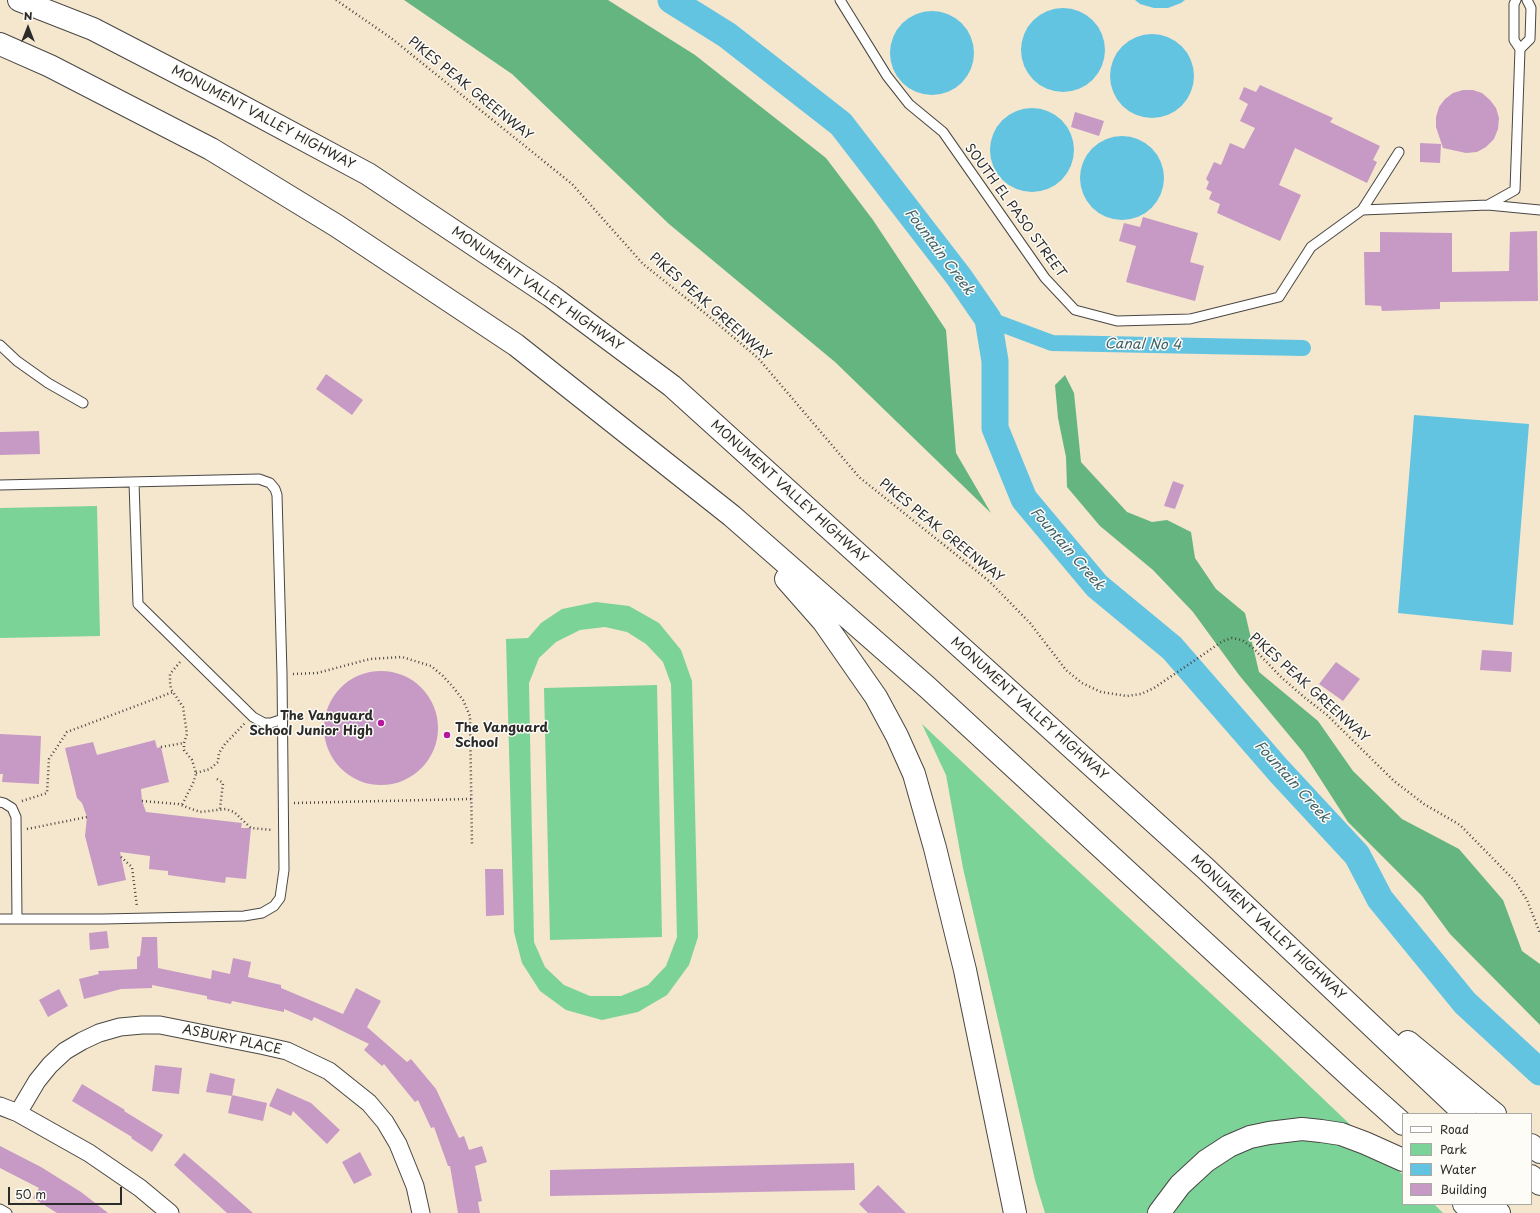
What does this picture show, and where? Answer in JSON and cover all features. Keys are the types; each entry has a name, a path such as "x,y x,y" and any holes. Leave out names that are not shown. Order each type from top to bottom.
{"highway":[{"name":"MONUMENT VALLEY HIGHWAY","path":"20,0 93,29 368,174 551,296 672,386 1248,908 1464,1113"},
{"path":"37,0 93,29"},
{"path":"0,44 50,66 211,149 337,226 516,345 732,516 927,688 1402,1123"},
{"path":"0,59 73,88 211,149"},
{"path":"732,516 824,621 876,697 897,736 914,774 935,848 965,970 1015,1213"},
{"path":"1248,908 1494,1113"},
{"path":"1159,1213 1180,1185 1206,1161 1229,1146 1269,1133 1302,1129 1341,1134 1402,1160"},
{"path":"1532,1145 1540,1152"},
{"path":"1532,1177 1540,1184"},
{"path":"1465,1205 1476,1213"},
{"path":"1491,1205 1500,1213"}],"street":[{"name":"ASBURY PLACE","path":"18,1113 37,1081 50,1065 65,1051 99,1033 120,1027 142,1025 160,1026 287,1051 329,1071 369,1103 385,1122 398,1144 415,1186 421,1213"},
{"path":"0,1106 18,1113 63,1138 115,1170 140,1188 170,1213"}],"lane":[{"name":"SOUTH EL PASO STREET","path":"840,0 887,76 908,104 943,132 1045,278 1075,310 1117,322 1190,319 1279,297 1312,247 1362,210"},
{"path":"1488,205 1515,190 1520,49 1514,40 1514,4 1516,0"},
{"path":"1520,49 1530,39 1531,8 1527,0"},
{"path":"1362,210 1399,152"},
{"path":"1362,210 1488,205 1540,210"},
{"path":"0,345 17,361 48,383 83,402"},
{"path":"0,485 259,479 270,483 275,489 277,495 283,719 283,883 280,898 274,906 262,913 244,916 0,919"},
{"path":"134,482 138,604 253,717 264,722 271,723 283,719"},
{"path":"0,802 12,808 16,817 17,918"},
{"path":"0,1209 7,1213"}],"path":[{"name":"PIKES PEAK GREENWAY","path":"336,0 391,38 572,184 643,264 758,358 859,477 989,580 1030,623 1066,670 1082,683 1101,692 1127,696 1141,694 1154,688 1223,641 1232,638 1242,640 1253,648 1282,678 1327,715 1394,781 1424,804 1460,825 1514,880 1527,900 1540,933"},
{"path":"282,674 317,673 370,659 386,657 402,657 431,666 454,687 463,700 470,716 472,846"},
{"path":"181,660 170,674 170,682 173,692 184,707 187,734 184,743 184,750 192,760 196,773 194,781 182,805"},
{"path":"22,801 47,793 48,759 67,732 173,692"},
{"path":"196,773 210,769 218,762 219,753 225,744 253,717"},
{"path":"161,747 184,743"},
{"path":"217,779 223,783 220,809"},
{"path":"283,803 471,799"},
{"path":"142,802 182,805 200,812 226,809 234,812 251,828 283,830"},
{"path":"27,829 87,817"},
{"path":"121,857 132,867 139,918"}],"green space":[{"path":"404,0 608,0 695,55 826,158 873,220 946,330 956,453 991,513 835,362 669,224 512,74"},
{"path":"1065,375 1074,393 1081,462 1127,512 1152,522 1167,520 1191,532 1195,558 1216,589 1245,613 1259,672 1318,721 1353,771 1402,819 1459,849 1503,900 1522,951 1540,964 1540,1025 1450,934 1422,896 1348,822 1303,752 1239,675 1193,612 1153,570 1100,526 1067,487 1066,457 1058,418 1055,385"},
{"path":"97,506 100,636 0,638 0,508"},
{"path":"596,602 629,606 659,623 681,650 692,681 698,937 689,965 667,995 638,1012 602,1020 566,1010 540,991 522,963 514,932 506,639 528,638 541,623 562,609","holes":["605,627 627,632 646,644 663,662 671,684 677,937 666,966 648,985 621,996 590,996 564,985 545,967 534,942 529,683 539,658 556,642 580,630"]},
{"path":"657,685 662,937 550,940 544,688"},
{"path":"922,724 1272,1050 1402,1174 1402,1205 1435,1205 1443,1213 1045,1213 1035,1180 963,868 946,775"}],"water":[{"path":"1135,0 1185,0 1168,8 1154,8 1140,4"},
{"path":"1063,8 1071,9 1086,15 1098,27 1104,42 1104,58 1098,73 1086,85 1071,91 1063,92 1055,91 1040,85 1028,73 1022,58 1021,50 1022,42 1028,27 1040,15 1055,9"},
{"path":"932,11 940,12 955,18 967,30 973,45 973,61 967,76 955,88 940,94 932,95 924,94 909,88 897,76 891,61 890,53 891,45 897,30 909,18 924,12"},
{"path":"1152,34 1160,35 1175,41 1187,53 1193,68 1193,84 1187,99 1175,111 1160,117 1152,118 1144,117 1129,111 1117,99 1111,84 1110,76 1111,68 1117,53 1129,41 1144,35"},
{"path":"1032,108 1040,109 1055,115 1067,127 1073,142 1073,158 1067,173 1055,185 1040,191 1032,192 1024,191 1009,185 997,173 991,158 990,150 991,142 997,127 1009,115 1024,109"},
{"path":"1122,136 1130,137 1145,143 1157,155 1163,170 1163,186 1157,201 1145,213 1130,219 1122,220 1114,219 1099,213 1087,201 1081,186 1080,178 1081,170 1087,155 1099,143 1114,137"},
{"path":"1414,415 1529,424 1513,625 1398,613"}],"building":[{"path":"1260,85 1333,118 1330,122 1380,146 1373,160 1377,162 1367,183 1295,148 1279,185 1301,195 1280,241 1217,213 1220,204 1209,199 1212,192 1206,189 1209,182 1206,179 1214,162 1221,165 1230,143 1244,149 1255,128 1240,121 1248,104 1239,99 1244,87 1256,92"},
{"path":"1463,90 1473,90 1482,93 1496,108 1499,118 1498,129 1494,139 1486,147 1477,152 1466,153 1443,148 1436,127 1436,117 1439,107 1445,99 1453,93"},
{"path":"1075,112 1104,121 1099,136 1071,127"},
{"path":"1420,143 1441,144 1440,163 1420,162"},
{"path":"1143,217 1198,233 1190,262 1204,266 1195,301 1126,282 1136,246 1119,241 1124,223 1140,227"},
{"path":"1537,231 1538,301 1440,302 1440,309 1382,311 1381,306 1365,305 1364,252 1380,252 1380,232 1452,233 1452,272 1509,271 1510,232"},
{"path":"326,374 363,400 352,415 316,389"},
{"path":"39,431 40,454 0,455 0,432"},
{"path":"1173,481 1184,485 1175,509 1164,506"},
{"path":"1482,650 1512,652 1511,672 1480,670"},
{"path":"1336,662 1360,679 1343,701 1319,684"},
{"name":"The Vanguard School Junior High","path":"381,671 403,675 421,688 434,706 438,728 434,750 421,768 403,781 381,785 359,781 341,768 328,750 324,728 328,706 341,688 359,675"},
{"path":"0,734 41,736 39,784 2,782 3,774 0,774"},
{"path":"155,740 157,748 161,747 169,782 141,789 142,801 146,812 242,823 241,828 251,828 246,879 226,877 225,883 168,875 168,871 149,869 150,856 120,852 126,880 98,886 85,836 87,817 82,803 77,798 65,748 93,742 97,755"},
{"path":"485,869 503,869 504,915 486,916"},
{"path":"107,931 109,948 90,950 89,933"},
{"path":"142,937 157,937 158,968 211,979 212,970 230,974 233,958 251,962 248,977 281,985 281,988 343,1014 356,988 381,1001 367,1027 407,1062 411,1059 436,1089 459,1138 464,1136 469,1150 482,1146 487,1162 475,1166 482,1201 478,1202 480,1213 458,1213 450,1166 448,1166 434,1127 431,1128 418,1100 415,1102 384,1064 382,1066 364,1050 369,1044 314,1017 312,1021 284,1009 284,1012 232,1001 231,1004 207,999 207,996 152,985 152,988 121,989 84,999 79,979 99,974 98,971 137,969 137,957 140,956"},
{"path":"59,989 68,1006 48,1017 39,1000"},
{"path":"155,1065 182,1068 179,1094 152,1091"},
{"path":"210,1073 235,1079 232,1096 206,1092"},
{"path":"82,1084 163,1135 152,1152 131,1138 132,1137 72,1101"},
{"path":"277,1088 311,1103 340,1130 327,1144 293,1111 291,1116 269,1106"},
{"path":"232,1095 267,1103 263,1121 228,1113"},
{"path":"0,1146 41,1167 81,1192 108,1213 57,1213 33,1198 39,1188 0,1168"},
{"path":"360,1152 372,1175 354,1184 342,1162"},
{"path":"184,1153 253,1213 227,1213 174,1165"},
{"path":"854,1163 855,1190 550,1196 550,1170"},
{"path":"878,1185 906,1213 868,1213 859,1204"}],"waterway":[{"name":"Fountain Creek","path":"671,0 727,35 841,124 959,277 988,319 995,361 995,428 1024,499 1097,586 1172,648 1279,771 1357,855 1380,899 1465,1003 1540,1072"},
{"name":"Canal No 4","path":"988,319 1052,343 1303,348"}],"place":[{"name":"The Vanguard School Junior High","path":"381,723"},
{"name":"The Vanguard School","path":"447,735"}]}
